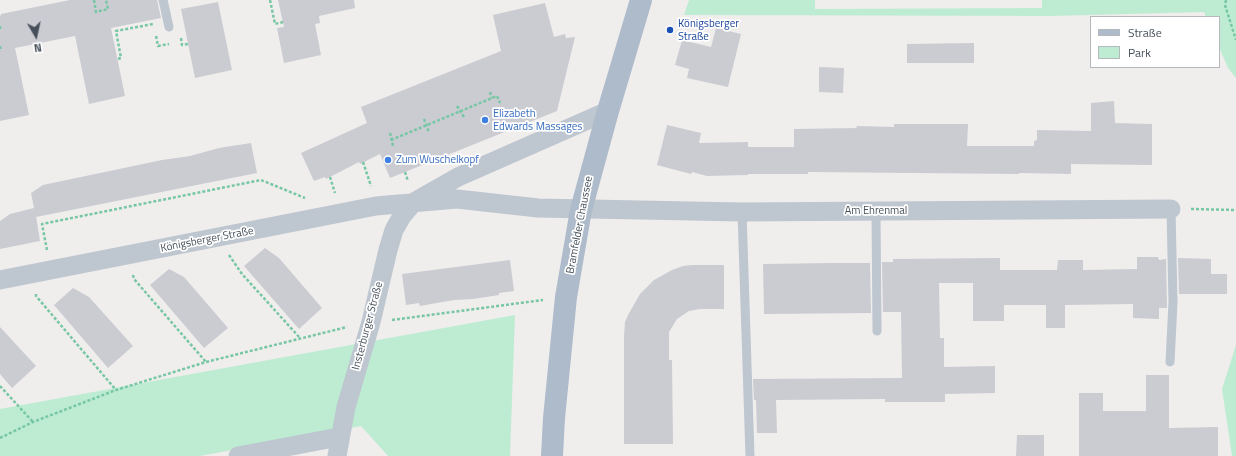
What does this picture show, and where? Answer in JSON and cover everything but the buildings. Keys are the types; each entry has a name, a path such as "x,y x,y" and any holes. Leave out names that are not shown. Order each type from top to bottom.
{"main road":[{"name":"Bramfelder Chaussee","path":"552,456 554,418 566,297 581,210 608,111 641,0"}],"street":[{"name":"Königsberger Straße","path":"414,202 458,177 608,111"},
{"name":"Königsberger Straße","path":"0,280 376,206 457,199 538,208 581,210"},
{"name":"Insterburger Straße","path":"337,456 339,437 346,407 394,230 402,216 414,202"},
{"name":"Am Ehrenmal","path":"581,210 876,212 1171,209"},
{"path":"238,456 339,437"}],"lane":[{"path":"163,0 169,28"},
{"path":"1170,362 1173,302 1171,209"},
{"path":"742,212 750,456"},
{"path":"876,212 876,331"}],"path":[{"path":"94,0 96,12 108,9 106,0"},
{"path":"270,0 275,24 283,22"},
{"path":"1226,0 1225,6 1236,40"},
{"path":"118,59 121,58 116,32 132,26 154,24 158,46 182,41"},
{"path":"490,92 492,98"},
{"path":"391,140 497,96 500,103"},
{"path":"457,106 464,117"},
{"path":"424,119 429,132"},
{"path":"390,132 391,140 394,146"},
{"path":"363,162 376,206"},
{"path":"116,390 36,296 42,272 42,224 261,180 341,213"},
{"path":"1171,209 1236,210"},
{"path":"221,237 230,257 242,274 300,338"},
{"path":"129,255 130,268 134,279 206,362"},
{"path":"0,438 33,422 116,390 206,362 300,338 370,322 566,297"},
{"path":"0,386 33,422"}],"green space":[{"path":"689,0 815,0 815,9 1042,8 1042,0 1236,0 1236,78 1228,68 1220,49 1220,16 1206,16 1204,12 1051,16 684,15"},
{"path":"515,315 510,456 388,456 361,426 200,456 0,456 0,409"},
{"path":"1236,345 1236,456 1232,456 1222,389"}],"place":[{"name":"Königsberger Straße","path":"670,30"},
{"name":"Elizabeth Edwards Massages","path":"485,120"},
{"name":"Zum Wuschelkopf","path":"388,160"}]}
